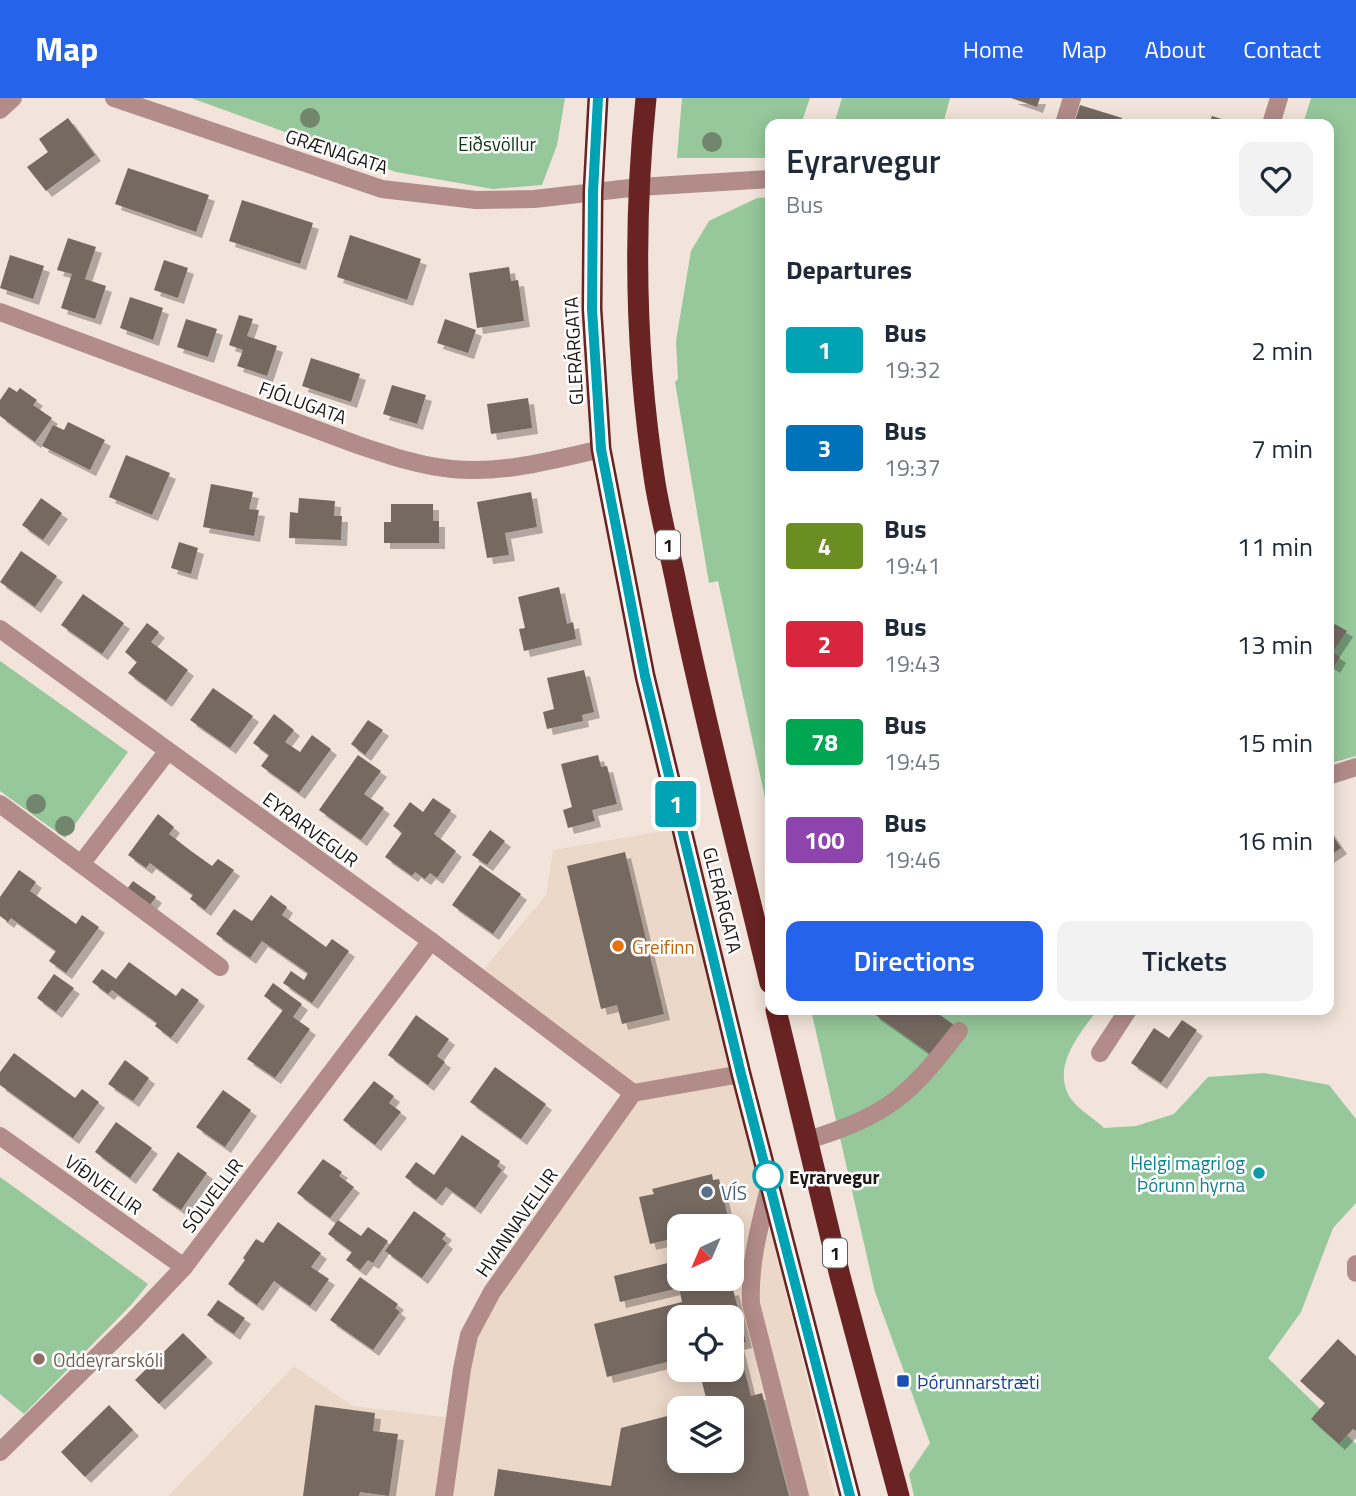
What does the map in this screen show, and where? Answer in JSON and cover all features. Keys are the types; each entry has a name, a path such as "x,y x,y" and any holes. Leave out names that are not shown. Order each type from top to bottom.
{"highway":[{"name":"GLERÁRGATA","path":"598,98 593,192 592,309 601,449 645,676 741,1074 850,1496"},
{"name":"GLERÁRGATA","path":"646,98 639,187 638,295 655,483 693,664 765,962"},
{"name":"1","path":"777,1015 840,1276 899,1495"}],"street":[{"path":"0,110 13,98"},
{"name":"GRÆNAGATA","path":"114,98 382,189 477,200 534,199 639,187 765,179"},
{"path":"1066,119 1072,98"},
{"path":"1273,119 1279,98"},
{"name":"FJÓLUGATA","path":"0,312 358,445 409,461 452,469 488,470 540,463 601,449"},
{"name":"EYRARVEGUR","path":"0,629 431,941 633,1093"},
{"path":"81,864 167,752"},
{"path":"1334,774 1356,767"},
{"path":"0,804 220,967"},
{"name":"SÓLVELLIR","path":"0,1452 184,1267 431,941"},
{"path":"1100,1053 1125,1015"},
{"path":"808,1140 866,1119 900,1098 929,1070 959,1031"},
{"path":"633,1093 741,1074"},
{"name":"HVANNAVELLIR","path":"444,1496 469,1335 492,1292 633,1093"},
{"name":"VÍÐIVELLIR","path":"0,1136 184,1267"},
{"path":"770,1184 753,1252 751,1304 800,1496"},
{"path":"1356,1265 1356,1273"}],"shaded area":[{"path":"674,829 835,1496 168,1496 294,1366 353,1406 460,1419 475,1337 498,1295 638,1093 480,974 546,895 553,850"}],"green space":[{"name":"Eiðsvöllur","path":"191,98 565,98 557,145 542,185 493,189 396,172"},
{"path":"682,98 810,98 803,119 765,119 765,158 677,158"},
{"path":"842,98 950,98 944,119 836,119"},
{"path":"1311,98 1356,98 1356,756 1334,762 1334,119 1305,119"},
{"path":"765,197 765,798 718,581 709,583 675,382 678,379 676,341 691,251 709,221 757,198"},
{"path":"0,661 128,752 65,838 0,791"},
{"path":"812,1015 1094,1015 1070,1052 1064,1075 1065,1087 1078,1107 1104,1128 1136,1126 1174,1114 1208,1077 1264,1073 1329,1085 1356,1119 1356,1203 1333,1228 1301,1312 1268,1358 1356,1444 1356,1496 914,1496 909,1474 930,1443 875,1292"},
{"name":"Oddeyrarskóli","path":"0,1177 148,1284 131,1305 24,1414 0,1394"}],"building":[{"path":"1011,98 1040,98 1037,107"},
{"path":"1080,105 1122,118 1122,119 1076,119"},
{"path":"68,118 95,155 46,191 27,167 48,152 39,139"},
{"path":"128,168 209,195 196,232 115,204"},
{"path":"242,200 313,223 300,264 229,241"},
{"path":"350,235 421,259 407,300 337,277"},
{"path":"68,238 96,247 85,279 106,286 95,319 61,308 72,274 57,270"},
{"path":"10,255 44,266 33,299 0,288"},
{"path":"164,260 188,268 178,298 154,290"},
{"path":"509,267 511,281 518,280 524,321 477,328 469,273"},
{"path":"130,297 163,308 153,340 120,328"},
{"path":"239,315 253,319 247,336 277,346 267,376 237,366 243,350 229,345"},
{"path":"186,319 217,329 208,357 177,347"},
{"path":"445,319 476,330 468,353 437,343"},
{"path":"311,358 360,374 351,402 302,386"},
{"path":"392,385 426,395 417,424 383,414"},
{"path":"9,387 17,392 20,388 37,400 33,405 52,418 35,442 0,416 0,400"},
{"path":"528,398 532,428 491,434 487,404"},
{"path":"68,422 105,440 90,470 42,446 53,425 64,430"},
{"path":"126,455 170,473 152,515 109,497"},
{"path":"211,484 253,492 249,509 259,510 254,536 203,527"},
{"path":"531,492 537,527 505,533 509,555 487,558 477,502"},
{"path":"41,498 62,513 43,540 22,525"},
{"path":"299,498 335,501 334,516 342,516 341,540 289,538 290,512 298,513"},
{"path":"391,504 433,504 433,521 439,521 439,543 384,543 384,522 391,522"},
{"path":"179,542 198,548 191,574 171,568"},
{"path":"21,551 57,576 35,607 0,582"},
{"path":"559,587 567,624 573,622 576,639 524,651 519,629 525,628 518,597"},
{"path":"83,594 124,623 102,654 61,625"},
{"path":"147,623 159,632 151,642 188,670 166,701 128,673 137,662 125,652"},
{"path":"1334,625 1347,631 1334,650"},
{"path":"1334,653 1340,657 1334,667"},
{"path":"584,670 594,712 582,715 583,721 547,729 543,712 554,709 547,678"},
{"path":"213,688 253,716 230,748 190,720"},
{"path":"274,714 294,730 285,742 300,752 312,735 331,749 299,793 261,766 269,755 253,743"},
{"path":"368,720 383,730 365,755 351,744"},
{"path":"358,755 381,771 364,794 384,808 361,840 319,810"},
{"path":"598,755 601,767 607,766 617,804 592,810 595,821 568,828 563,810 572,807 561,764"},
{"path":"433,798 451,810 434,834 456,851 437,878 430,873 425,879 415,872 412,876 385,857 402,833 393,826 410,802 423,812"},
{"path":"158,814 174,827 169,834 191,851 212,866 218,859 234,870 205,910 190,899 193,895 150,863 146,868 128,855"},
{"path":"490,830 505,841 487,865 472,855"},
{"path":"1334,838 1341,848 1334,853"},
{"path":"625,852 664,1014 622,1024 617,1005 601,1009 567,866"},
{"path":"480,865 521,894 493,934 452,905"},
{"path":"19,870 36,882 30,891 76,924 82,915 99,927 66,973 49,961 56,951 11,918 8,922 0,916 0,897"},
{"path":"133,881 156,897 147,909 124,893"},
{"path":"271,895 287,907 282,915 326,947 332,939 349,951 312,1003 283,983 291,971 304,980 308,973 262,941 250,958 216,934 234,909 252,921"},
{"path":"129,962 176,996 182,988 199,1000 171,1038 155,1026 157,1023 112,990 108,994 92,982 102,969 116,979"},
{"path":"54,974 74,988 56,1012 37,998"},
{"path":"273,983 302,1004 293,1017 310,1029 275,1078 247,1059 283,1010 264,996"},
{"path":"416,1015 449,1039 437,1056 445,1062 428,1085 388,1055"},
{"path":"876,1015 940,1015 954,1025 932,1055"},
{"path":"1182,1020 1197,1030 1161,1083 1131,1063 1154,1028 1169,1038"},
{"path":"14,1053 75,1098 82,1089 99,1102 73,1138 0,1085 0,1072"},
{"path":"125,1060 149,1078 133,1101 108,1084"},
{"path":"495,1067 546,1104 521,1139 470,1102"},
{"path":"374,1081 394,1096 389,1103 401,1112 375,1145 343,1120"},
{"path":"223,1090 251,1110 225,1147 196,1127"},
{"path":"116,1122 152,1148 130,1178 95,1152"},
{"path":"462,1135 500,1161 497,1166 502,1170 475,1208 446,1187 436,1200 405,1177 416,1162 434,1175"},
{"path":"178,1152 207,1173 181,1210 152,1190"},
{"path":"323,1159 342,1172 339,1176 354,1187 330,1218 297,1193"},
{"path":"712,1174 713,1180 719,1179 727,1214 667,1214 667,1240 650,1244 639,1197 654,1194 652,1189"},
{"path":"414,1211 446,1234 442,1239 447,1243 422,1278 385,1251"},
{"path":"338,1220 361,1236 368,1227 388,1241 373,1263 368,1260 360,1270 346,1260 352,1252 328,1234"},
{"path":"278,1222 321,1253 311,1267 329,1279 310,1306 274,1281 257,1305 228,1284 256,1239 263,1243"},
{"path":"667,1263 667,1291 620,1302 614,1276"},
{"path":"360,1277 398,1304 395,1308 400,1312 373,1350 330,1320"},
{"path":"680,1292 734,1292 737,1305 670,1305 682,1302"},
{"path":"218,1300 245,1318 234,1334 207,1315"},
{"path":"667,1306 667,1362 607,1377 594,1324"},
{"path":"183,1333 207,1357 159,1404 135,1380"},
{"path":"1338,1339 1356,1356 1356,1431 1353,1429 1339,1444 1311,1419 1325,1403 1300,1381"},
{"path":"744,1368 751,1396 762,1393 789,1496 494,1496 498,1469 611,1486 621,1428 667,1416 667,1473 744,1473 744,1396 706,1396 702,1382 744,1382"},
{"path":"109,1405 133,1430 85,1477 61,1452"},
{"path":"315,1405 375,1413 373,1431 398,1434 389,1496 360,1492 359,1496 303,1496"}],"bus line":[{"name":"1","path":"598,98 594,139 592,309 601,449 615,527 645,676 741,1074 850,1496"}],"place":[{"name":"Greifinn","path":"618,946"},
{"name":"Helgi magri og Þórunn hyrna","path":"1259,1173"},
{"name":"Eyrarvegur","path":"768,1176"},
{"name":"VÍS","path":"707,1192"},
{"name":"Oddeyrarskóli","path":"39,1359"},
{"name":"Þórunnarstræti","path":"903,1381"}]}
